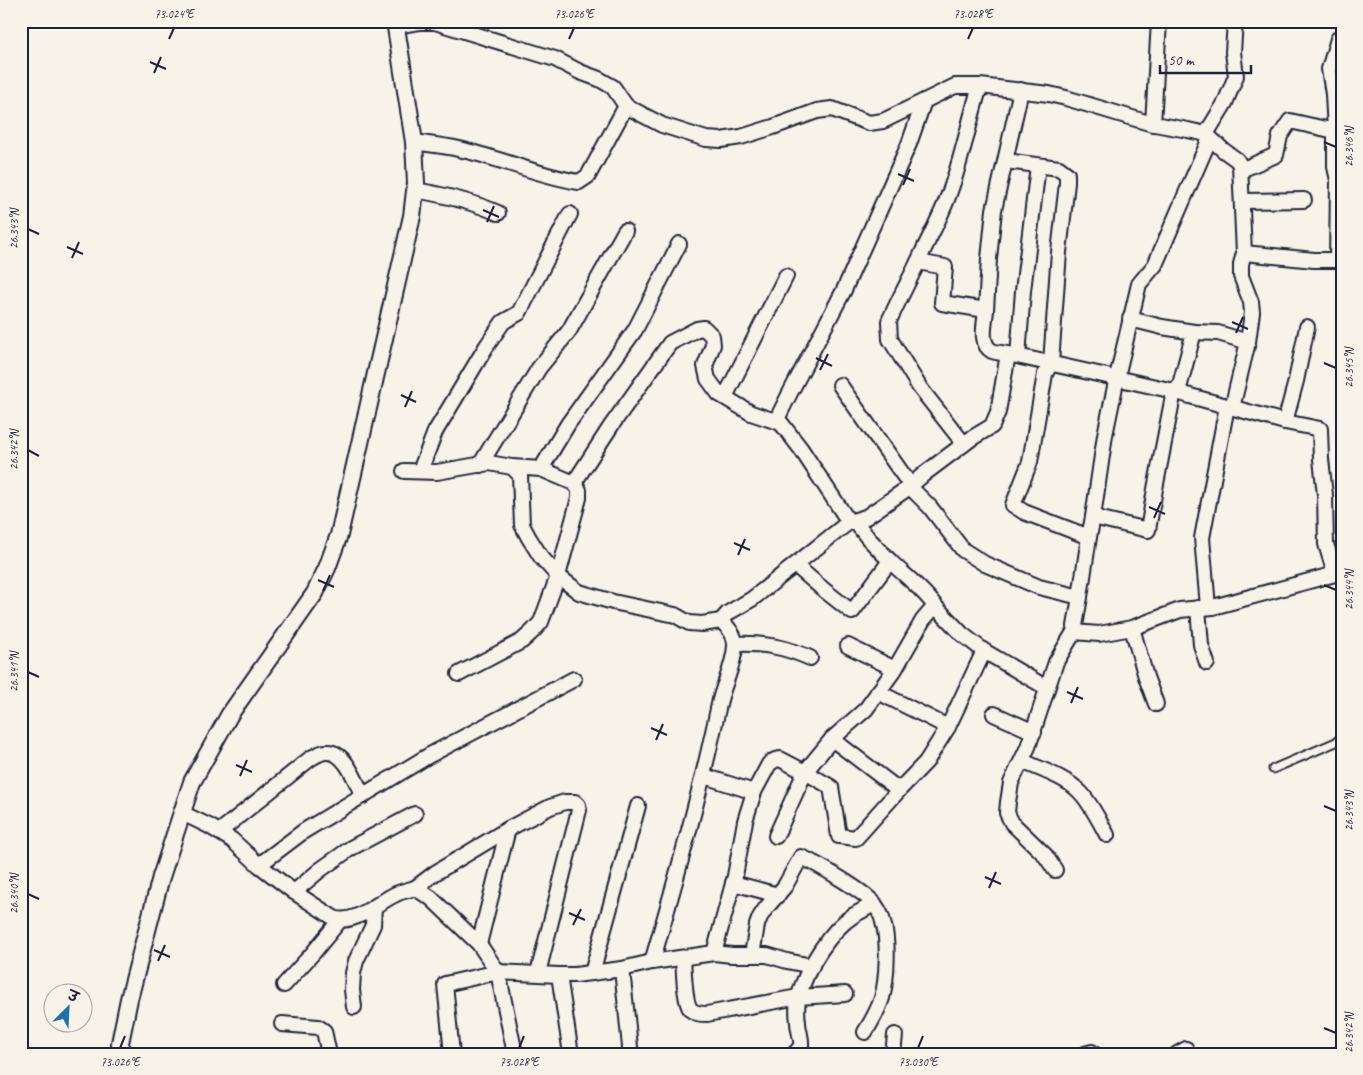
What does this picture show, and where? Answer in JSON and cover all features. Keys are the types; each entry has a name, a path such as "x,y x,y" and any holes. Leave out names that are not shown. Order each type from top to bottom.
{"street":[{"path":"1153,124 1159,21"},
{"path":"1055,870 1045,855 1012,824 1008,814 1011,783 1034,732 1056,662 1074,632 1105,435 1139,284 1154,265 1208,136 1225,104 1236,76 1233,52 1235,21"},
{"path":"120,1054 120,1043 129,999 161,877 192,782 230,714 315,594 339,535 410,224 416,183 414,142 395,23 435,22 556,59 613,87 626,106 662,125 706,139 722,140 741,137 773,128 817,111 832,109 869,123 883,121 955,86 980,86 1021,90 1066,98 1153,124 1188,130 1208,136 1237,160 1240,165 1244,253 1241,264 1241,276 1251,302 1252,312 1248,342 1230,407 1202,538 1203,608 1201,645 1207,663"},
{"path":"1244,253 1314,260 1339,260 1340,179 1335,168 1333,94 1329,69 1338,39"},
{"path":"964,444 920,388 890,339 889,321 948,196 980,86"},
{"path":"1021,90 994,210 984,340 986,346 993,351 1176,391 1285,422 1320,429 1325,495 1326,544 1338,572 1254,596 1203,608 1180,610 1132,628 1099,634 1074,632"},
{"path":"776,421 844,290 909,144 924,100"},
{"path":"414,142 469,151 558,179 579,182 588,176 626,106"},
{"path":"1241,170 1276,155 1280,136 1290,121 1335,132"},
{"path":"1006,161 1059,168 1067,174 1051,363 1045,374 1030,462 1013,505 1024,512 1089,537"},
{"path":"512,467 520,476 522,525 541,557 558,576 579,592 614,602 676,615 689,623 702,624 721,621 728,613 752,599 852,522 866,517 911,486 964,444 992,426 998,412 1013,355 1038,166"},
{"path":"415,190 445,195 481,205 498,213"},
{"path":"1243,201 1304,200"},
{"path":"420,471 435,432 503,322 519,313 570,214"},
{"path":"480,465 539,368 569,332 624,231"},
{"path":"541,470 568,424 635,330 679,244"},
{"path":"918,262 945,267 942,303 986,310"},
{"path":"725,397 786,276"},
{"path":"1130,319 1162,327 1194,332 1218,333 1248,342"},
{"path":"1285,422 1307,327"},
{"path":"574,483 611,426 670,343 696,329 704,328 712,336 713,345 706,366 708,379 719,394 751,413 781,423 852,522 905,576 928,595 935,606 962,634 984,651 1047,688"},
{"path":"1093,517 1148,530 1154,489 1172,403 1194,332"},
{"path":"840,385 911,486 930,507 963,550 985,564 1039,587 1080,597"},
{"path":"404,472 437,472 489,463 541,470 574,483 579,490 579,498 558,576 541,622 522,641 459,674"},
{"path":"795,565 852,612 890,561"},
{"path":"776,836 805,772 832,739 866,709 895,669 923,620 935,606"},
{"path":"652,962 704,776 720,701 736,644 732,633 721,621"},
{"path":"1132,628 1156,704"},
{"path":"736,644 757,643 773,645 810,658"},
{"path":"848,646 895,669"},
{"path":"714,953 733,883 744,821 754,792 769,764 775,760 780,760 831,787 839,836 856,838 926,762 948,727 984,651"},
{"path":"258,865 304,831 428,756 574,680"},
{"path":"878,692 948,727"},
{"path":"994,714 1034,732"},
{"path":"832,739 899,790"},
{"path":"219,832 311,758 325,751 340,756 347,764 364,796"},
{"path":"1022,761 1064,780 1082,793 1107,835"},
{"path":"704,776 754,792"},
{"path":"284,985 340,920 364,913 396,894 415,888 435,873 508,829 550,807 565,802 575,802 579,810 538,973"},
{"path":"592,973 638,806"},
{"path":"182,813 232,840 258,865 294,892 340,920"},
{"path":"294,892 320,870 351,848 415,814"},
{"path":"479,944 508,829"},
{"path":"752,954 757,925 766,908 785,886 801,857 812,861 840,878 874,903 883,921 886,943 885,980 877,1011 865,1032"},
{"path":"733,883 778,895"},
{"path":"415,888 431,898 479,944 498,972 515,1054"},
{"path":"794,1054 801,1046 798,998 812,966 825,943 837,930 854,915 874,903"},
{"path":"354,1007 353,973 356,961 373,925 374,907"},
{"path":"452,1054 445,984 498,972 538,973 559,976 592,973 714,953 732,956 767,955 812,966"},
{"path":"683,958 687,1004 692,1011 700,1014 798,998 845,994"},
{"path":"622,969 630,1054"},
{"path":"559,976 571,1054"},
{"path":"282,1024 318,1027 324,1031 329,1054"},
{"path":"894,1054 895,1035"},
{"path":"1084,1054 1092,1052 1092,1054"}],"lane":[{"path":"1273,769 1336,742 1342,737"}]}
